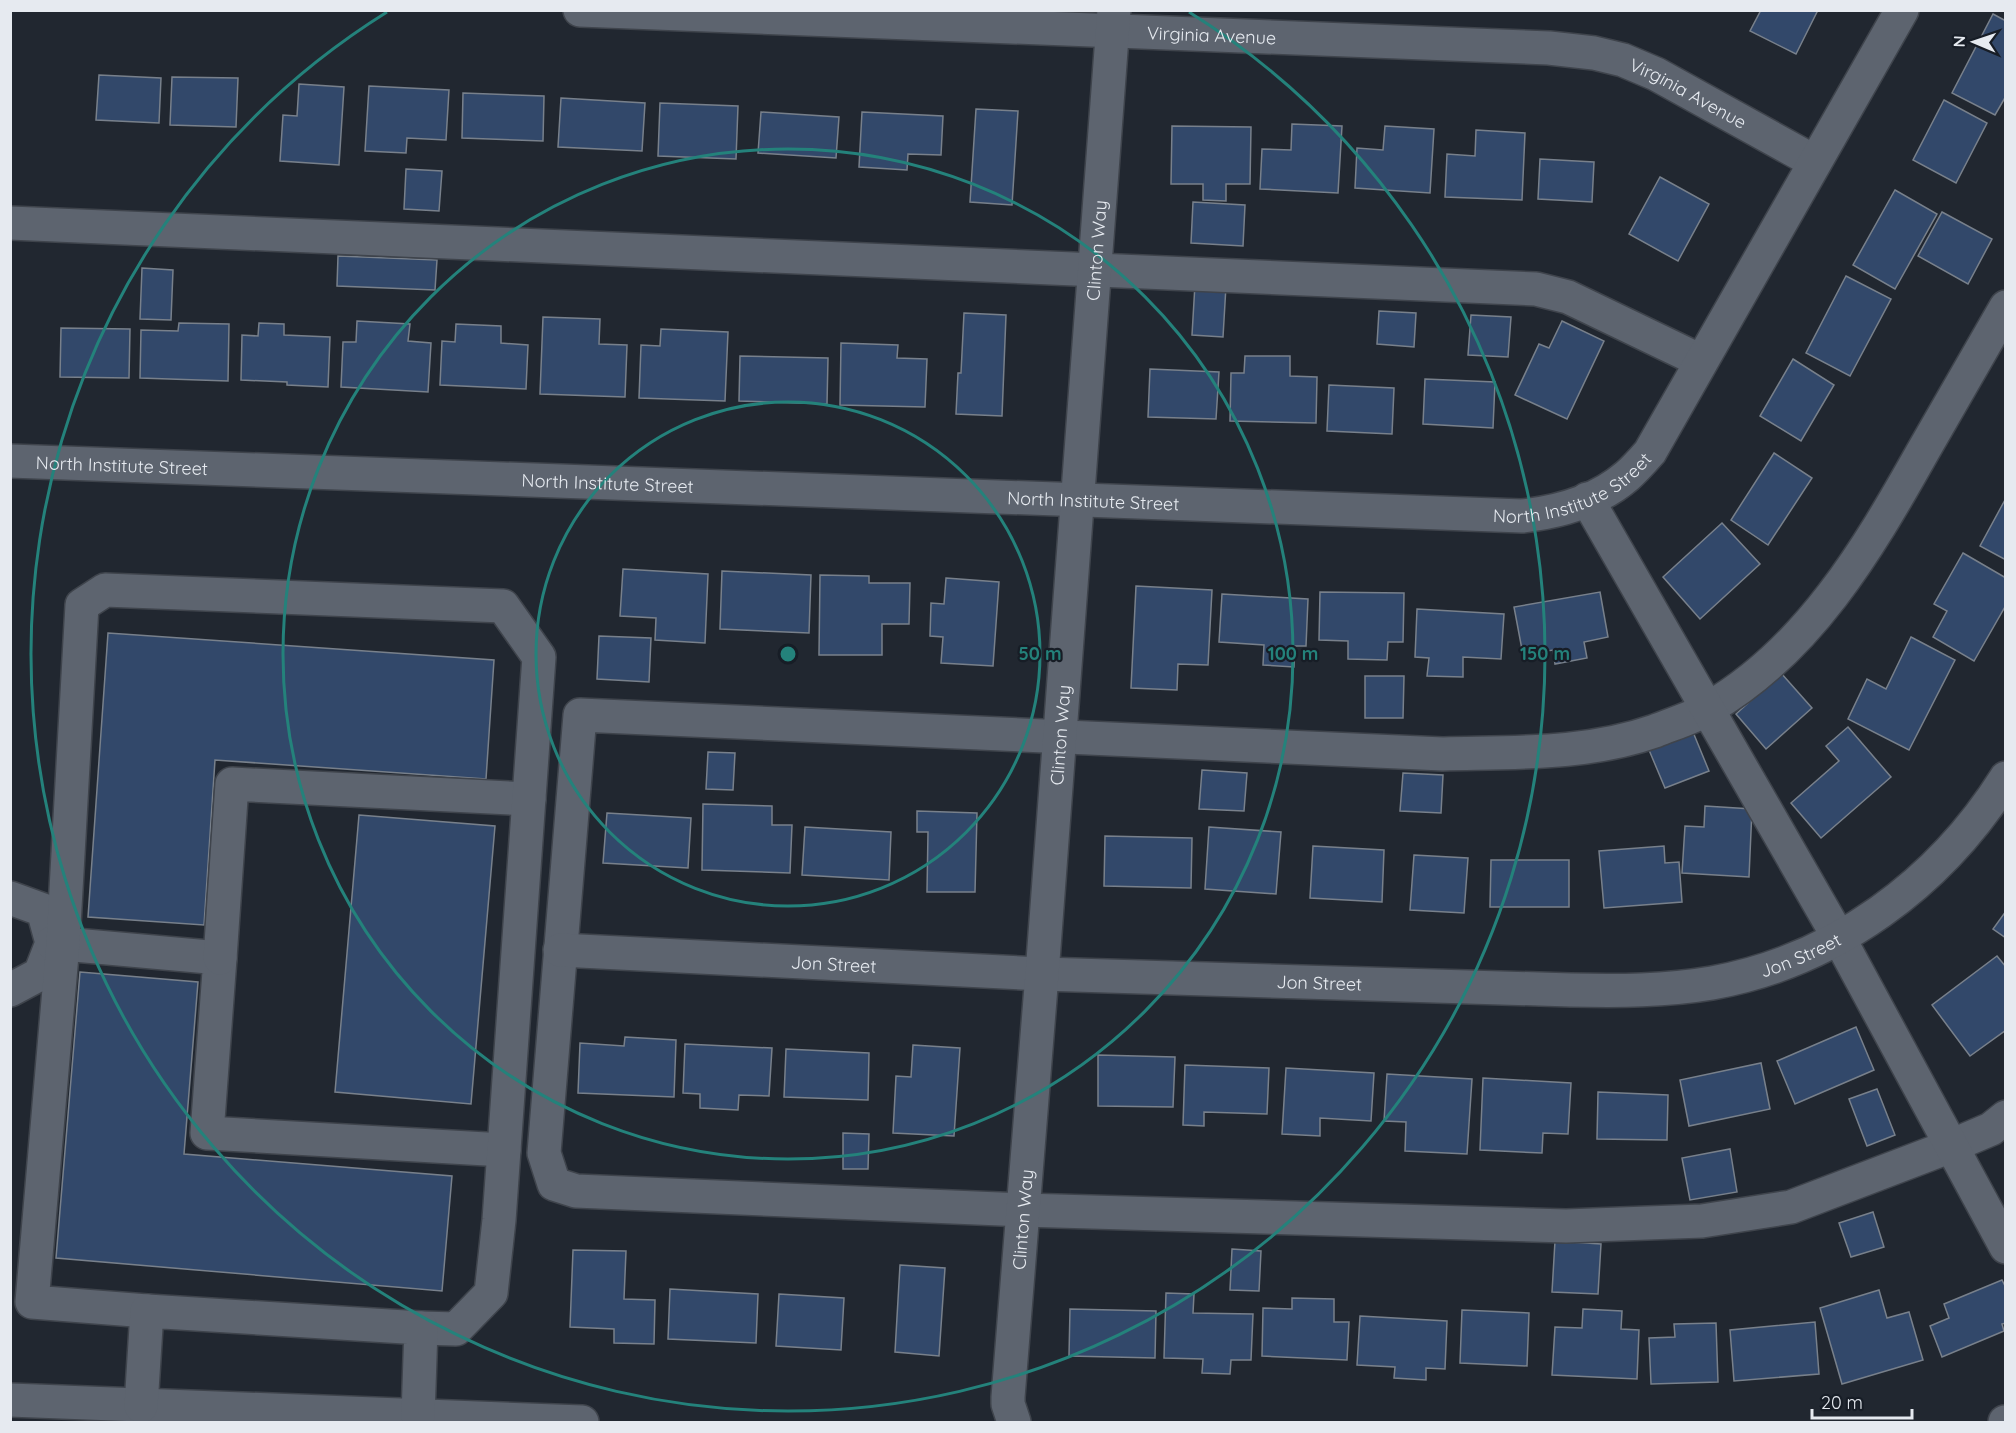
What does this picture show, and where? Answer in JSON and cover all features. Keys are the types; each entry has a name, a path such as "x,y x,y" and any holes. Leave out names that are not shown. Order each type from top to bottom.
{"street":[{"name":"Virginia Avenue","path":"580,10 1113,21 1549,48 1594,53 1623,60 1656,74 1815,162"},
{"name":"North Institute Street","path":"10,461 1522,516 1552,512 1587,500 1626,477 1650,452 1902,10"},
{"name":"Clinton Way","path":"1014,1422 1008,1397 1113,21"},
{"path":"10,223 1536,289 1568,297 1701,361"},
{"path":"2006,307 1882,525 1810,623 1781,654 1750,681 1708,709 1653,731 1600,745 1559,751 1443,753 580,716 544,1153 554,1184 576,1191 1023,1210 1566,1226 1702,1221 1791,1207 1951,1146 1991,1129 2006,1117"},
{"path":"1587,500 1839,938 2006,1247"},
{"path":"105,590 503,606 539,657 504,1150 491,1293 456,1329 32,1302 57,943 82,605 105,590"},
{"name":"Jon Street","path":"560,950 1042,974 1629,991 1671,988 1712,983 1750,974 1793,959 1839,938 1871,919 1902,896 1942,860 1968,831 2006,778"},
{"path":"504,1150 207,1133 232,784 529,799"},
{"path":"10,898 43,910 57,943"},
{"path":"57,943 220,958"},
{"path":"10,990 40,974 57,943"},
{"path":"147,1311 158,1412"},
{"path":"418,1416 421,1328"},
{"path":"10,1400 158,1412 418,1416 582,1422"}],"building":[{"path":"1761,10 1818,10 1796,54 1750,31"},
{"path":"1993,14 2006,21 2006,96 1995,115 1952,93"},
{"path":"99,75 161,78 159,123 96,120"},
{"path":"172,77 238,78 236,127 170,125"},
{"path":"299,84 344,87 339,165 280,161 283,115 297,116"},
{"path":"369,86 449,90 446,140 407,138 406,153 365,151"},
{"path":"463,93 544,96 543,141 462,138"},
{"path":"561,98 645,103 642,151 558,147"},
{"path":"1944,100 1987,123 1956,183 1913,160"},
{"path":"660,103 738,106 736,159 658,156"},
{"path":"976,109 1018,111 1012,205 970,202"},
{"path":"761,112 839,117 836,158 758,153"},
{"path":"862,112 943,116 941,155 908,154 907,170 859,167"},
{"path":"1292,124 1342,126 1338,193 1260,189 1262,149 1291,150"},
{"path":"1172,126 1251,127 1250,184 1226,184 1226,201 1203,200 1203,184 1171,184"},
{"path":"1385,126 1434,129 1430,193 1355,188 1357,148 1383,150"},
{"path":"1476,130 1525,133 1522,200 1445,197 1447,154 1475,156"},
{"path":"1540,159 1594,162 1592,202 1538,199"},
{"path":"406,169 442,171 439,211 404,209"},
{"path":"1660,177 1709,204 1678,261 1629,234"},
{"path":"1895,190 1937,214 1895,289 1853,265"},
{"path":"1193,202 1245,205 1243,246 1191,243"},
{"path":"1942,212 1992,239 1968,284 1918,256"},
{"path":"338,256 437,260 435,290 337,286"},
{"path":"142,268 173,270 171,320 140,319"},
{"path":"1846,276 1891,299 1850,376 1806,353"},
{"path":"1195,284 1226,286 1223,337 1192,335"},
{"path":"1379,311 1416,313 1414,347 1377,344"},
{"path":"964,313 1006,315 1002,416 956,414"},
{"path":"1471,315 1511,317 1508,357 1468,355"},
{"path":"543,317 600,319 599,344 627,345 625,397 540,394"},
{"path":"357,321 410,324 408,341 431,343 428,392 341,387 343,342 356,342"},
{"path":"1562,321 1604,341 1567,419 1515,395 1539,344 1549,348"},
{"path":"179,323 229,324 228,381 140,378 141,330 178,331"},
{"path":"259,323 284,324 284,335 330,337 328,387 241,380 242,335 258,336"},
{"path":"456,324 501,326 501,343 528,345 526,389 440,385 442,341 455,342"},
{"path":"61,328 130,329 129,378 60,377"},
{"path":"661,329 728,332 725,401 639,398 641,345 660,346"},
{"path":"841,343 898,345 897,358 927,359 925,407 840,405"},
{"path":"740,356 828,358 827,404 739,401"},
{"path":"1245,356 1290,356 1290,376 1317,377 1316,423 1230,421 1231,373 1244,373"},
{"path":"1793,359 1834,385 1801,441 1760,416"},
{"path":"1150,369 1219,372 1216,419 1148,417"},
{"path":"1425,379 1495,382 1493,428 1423,424"},
{"path":"1329,385 1394,388 1392,434 1327,431"},
{"path":"1774,453 1812,478 1768,545 1731,520"},
{"path":"2006,498 2006,560 1980,546"},
{"path":"1722,523 1760,564 1700,619 1663,577"},
{"path":"1963,553 2006,578 2006,605 1974,661 1933,637 1947,611 1934,604"},
{"path":"623,569 708,574 705,643 655,640 656,618 620,616"},
{"path":"722,571 811,575 809,633 720,629"},
{"path":"820,575 869,576 869,583 910,583 909,624 882,624 882,655 819,655"},
{"path":"946,578 999,582 993,666 941,663 943,637 930,636 931,603 944,604"},
{"path":"1136,586 1212,590 1208,665 1178,664 1177,690 1131,688"},
{"path":"1320,592 1404,593 1403,642 1388,642 1387,660 1348,659 1348,641 1319,640"},
{"path":"1600,592 1608,637 1584,642 1587,658 1555,664 1553,650 1523,655 1514,607"},
{"path":"1222,594 1308,599 1306,646 1295,646 1294,667 1263,665 1264,645 1219,642"},
{"path":"1417,609 1504,614 1501,659 1463,657 1463,677 1427,676 1429,658 1415,657"},
{"path":"108,633 494,660 486,779 215,760 204,925 88,917"},
{"path":"599,636 651,638 649,682 597,679"},
{"path":"1911,637 1955,660 1909,750 1848,719 1867,679 1886,689"},
{"path":"1781,673 1812,708 1766,749 1736,714"},
{"path":"1365,676 1404,676 1403,718 1365,718"},
{"path":"1848,727 1891,777 1821,838 1791,803 1839,761 1826,746"},
{"path":"1693,732 1709,771 1665,788 1649,750"},
{"path":"708,752 735,753 733,790 706,789"},
{"path":"1202,770 1247,773 1244,811 1199,809"},
{"path":"1403,773 1443,775 1441,813 1400,811"},
{"path":"703,804 772,806 772,825 792,825 790,873 702,870"},
{"path":"1705,806 1752,809 1749,877 1682,873 1685,826 1704,827"},
{"path":"917,811 977,813 975,892 927,892 928,832 917,832"},
{"path":"607,813 691,818 688,868 603,863"},
{"path":"359,815 495,826 471,1104 335,1092"},
{"path":"805,827 891,832 889,880 802,875"},
{"path":"1209,827 1281,832 1276,894 1205,889"},
{"path":"1105,836 1192,838 1191,888 1104,886"},
{"path":"1313,846 1384,850 1382,902 1310,898"},
{"path":"1664,846 1665,863 1679,862 1682,902 1604,908 1599,851"},
{"path":"1414,855 1468,858 1464,913 1410,910"},
{"path":"1491,860 1569,860 1569,907 1490,907"},
{"path":"2006,911 2006,938 1993,929"},
{"path":"1997,956 2006,967 2006,1030 1970,1056 1932,1005"},
{"path":"80,972 198,982 184,1154 452,1176 442,1291 56,1258"},
{"path":"1856,1027 1874,1070 1795,1104 1777,1061"},
{"path":"625,1037 676,1040 674,1097 578,1093 580,1043 624,1046"},
{"path":"685,1044 772,1048 769,1096 739,1095 738,1110 700,1108 700,1094 683,1093"},
{"path":"913,1045 960,1048 954,1136 893,1133 896,1076 911,1077"},
{"path":"786,1049 869,1053 868,1100 784,1097"},
{"path":"1098,1055 1175,1057 1173,1107 1098,1106"},
{"path":"1761,1063 1770,1109 1689,1126 1680,1080"},
{"path":"1185,1065 1269,1068 1267,1114 1204,1112 1204,1126 1183,1125"},
{"path":"1286,1068 1374,1073 1371,1121 1320,1118 1320,1136 1282,1134"},
{"path":"1387,1074 1472,1079 1467,1154 1405,1151 1406,1122 1384,1121"},
{"path":"1483,1078 1571,1083 1568,1134 1543,1133 1542,1153 1480,1150"},
{"path":"1877,1089 1895,1135 1867,1146 1849,1099"},
{"path":"1598,1092 1668,1095 1667,1140 1597,1139"},
{"path":"843,1133 869,1134 868,1169 843,1169"},
{"path":"1730,1149 1737,1192 1690,1200 1682,1158"},
{"path":"1873,1212 1884,1247 1851,1257 1839,1223"},
{"path":"1555,1241 1601,1244 1598,1294 1552,1292"},
{"path":"1232,1249 1261,1251 1259,1291 1230,1290"},
{"path":"573,1250 626,1251 624,1299 655,1300 654,1344 614,1343 614,1329 570,1327"},
{"path":"900,1265 945,1268 939,1356 895,1352"},
{"path":"2002,1280 2006,1288 2006,1323 2002,1324 2004,1331 1942,1357 1930,1326 1949,1318 1944,1304"},
{"path":"670,1289 758,1294 756,1343 668,1339"},
{"path":"1879,1290 1887,1318 1909,1312 1923,1360 1842,1384 1820,1308"},
{"path":"1166,1293 1194,1294 1193,1313 1253,1314 1251,1360 1231,1360 1230,1374 1202,1373 1203,1359 1164,1358"},
{"path":"779,1294 844,1298 841,1350 776,1346"},
{"path":"1292,1298 1334,1299 1334,1322 1349,1322 1347,1360 1262,1356 1263,1308 1292,1309"},
{"path":"1070,1309 1156,1311 1155,1358 1069,1356"},
{"path":"1583,1309 1622,1311 1621,1329 1639,1330 1637,1379 1552,1375 1555,1327 1582,1328"},
{"path":"1462,1310 1529,1313 1527,1366 1460,1363"},
{"path":"1360,1316 1447,1321 1445,1369 1426,1368 1426,1380 1394,1378 1395,1367 1357,1365"},
{"path":"1815,1322 1819,1374 1734,1381 1730,1330"},
{"path":"1716,1323 1718,1382 1651,1384 1649,1338 1675,1337 1674,1324"}]}
